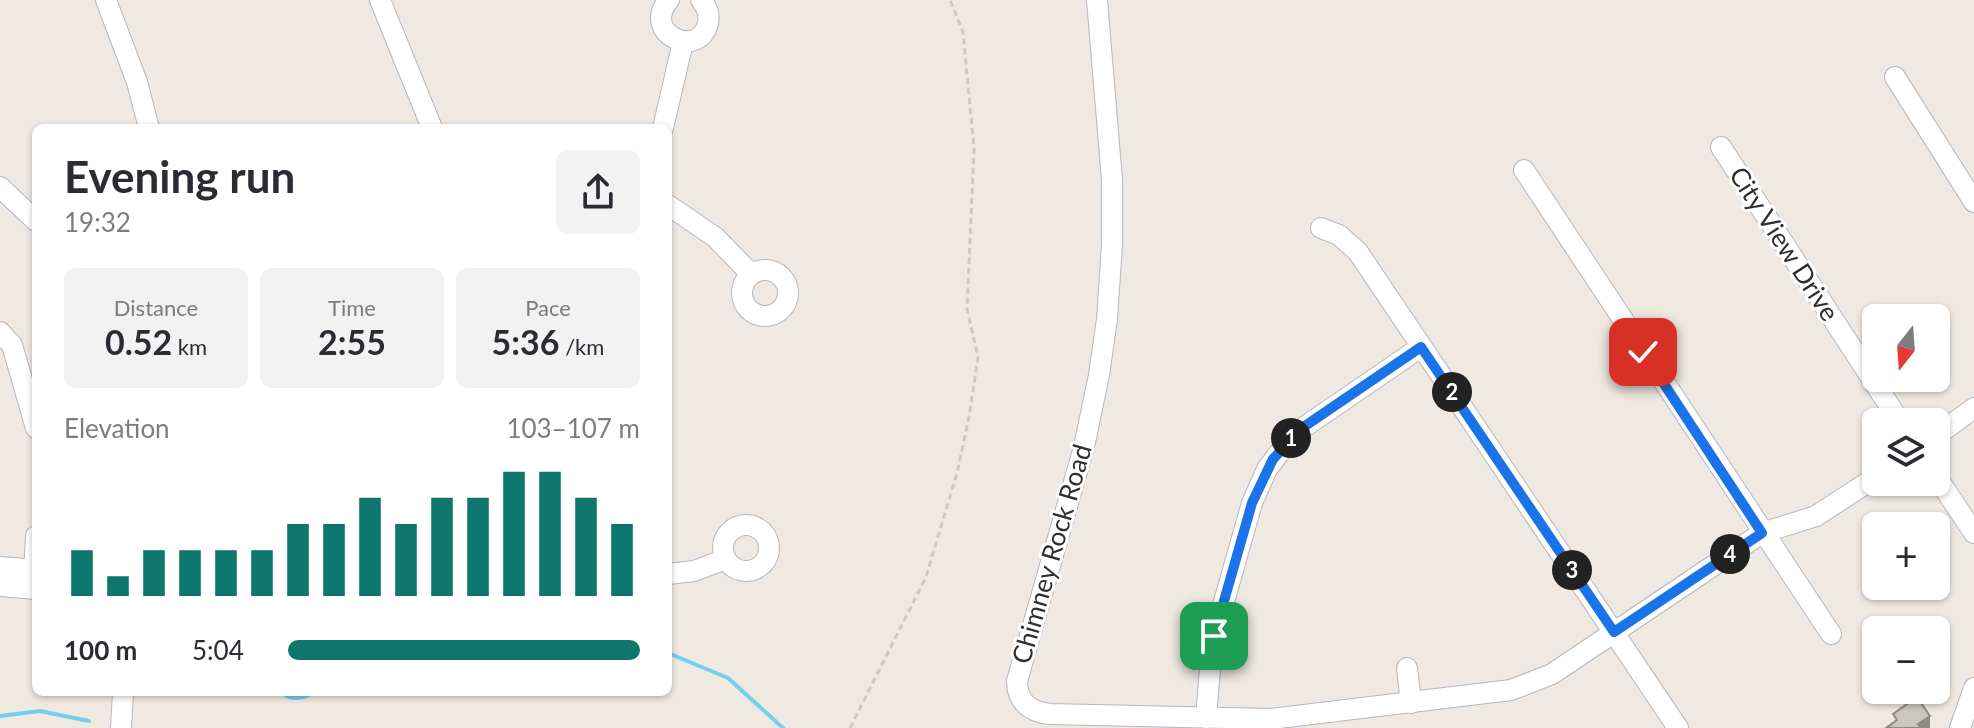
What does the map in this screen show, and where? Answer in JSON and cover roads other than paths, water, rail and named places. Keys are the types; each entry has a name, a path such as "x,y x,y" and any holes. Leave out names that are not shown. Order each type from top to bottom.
{"street":[{"path":"106,0 134,73 148,124"},
{"path":"380,0 430,124"},
{"path":"669,0 662,13 664,28 668,35 683,42 698,38 708,26 708,11 701,0"},
{"name":"Chimney Rock Road","path":"1097,0 1112,180 1107,319 1084,447 1016,687 1026,706 1043,713 1287,718 1521,687 1552,674 1762,533 1816,516 1862,486"},
{"path":"664,124 683,42"},
{"path":"1895,77 1974,202"},
{"name":"City View Drive","path":"1721,147 1891,408"},
{"path":"1524,170 1831,634"},
{"path":"0,187 32,217"},
{"path":"672,208 715,237 751,274"},
{"path":"1321,228 1353,245 1678,728"},
{"path":"0,332 12,345 32,414"},
{"path":"1206,718 1212,644 1252,503 1267,469 1294,434 1421,347"},
{"path":"1950,426 1974,408"},
{"path":"1949,496 1974,533"},
{"path":"672,574 694,571 726,559"},
{"path":"0,567 32,579"},
{"path":"0,586 32,581"},
{"path":"1407,668 1411,703"},
{"path":"1960,728 1974,688"},
{"path":"121,728 123,696"}],"waterway":[{"path":"672,655 728,678 783,728"},
{"path":"288,696 306,696"},
{"path":"0,716 40,711 89,721"}]}
